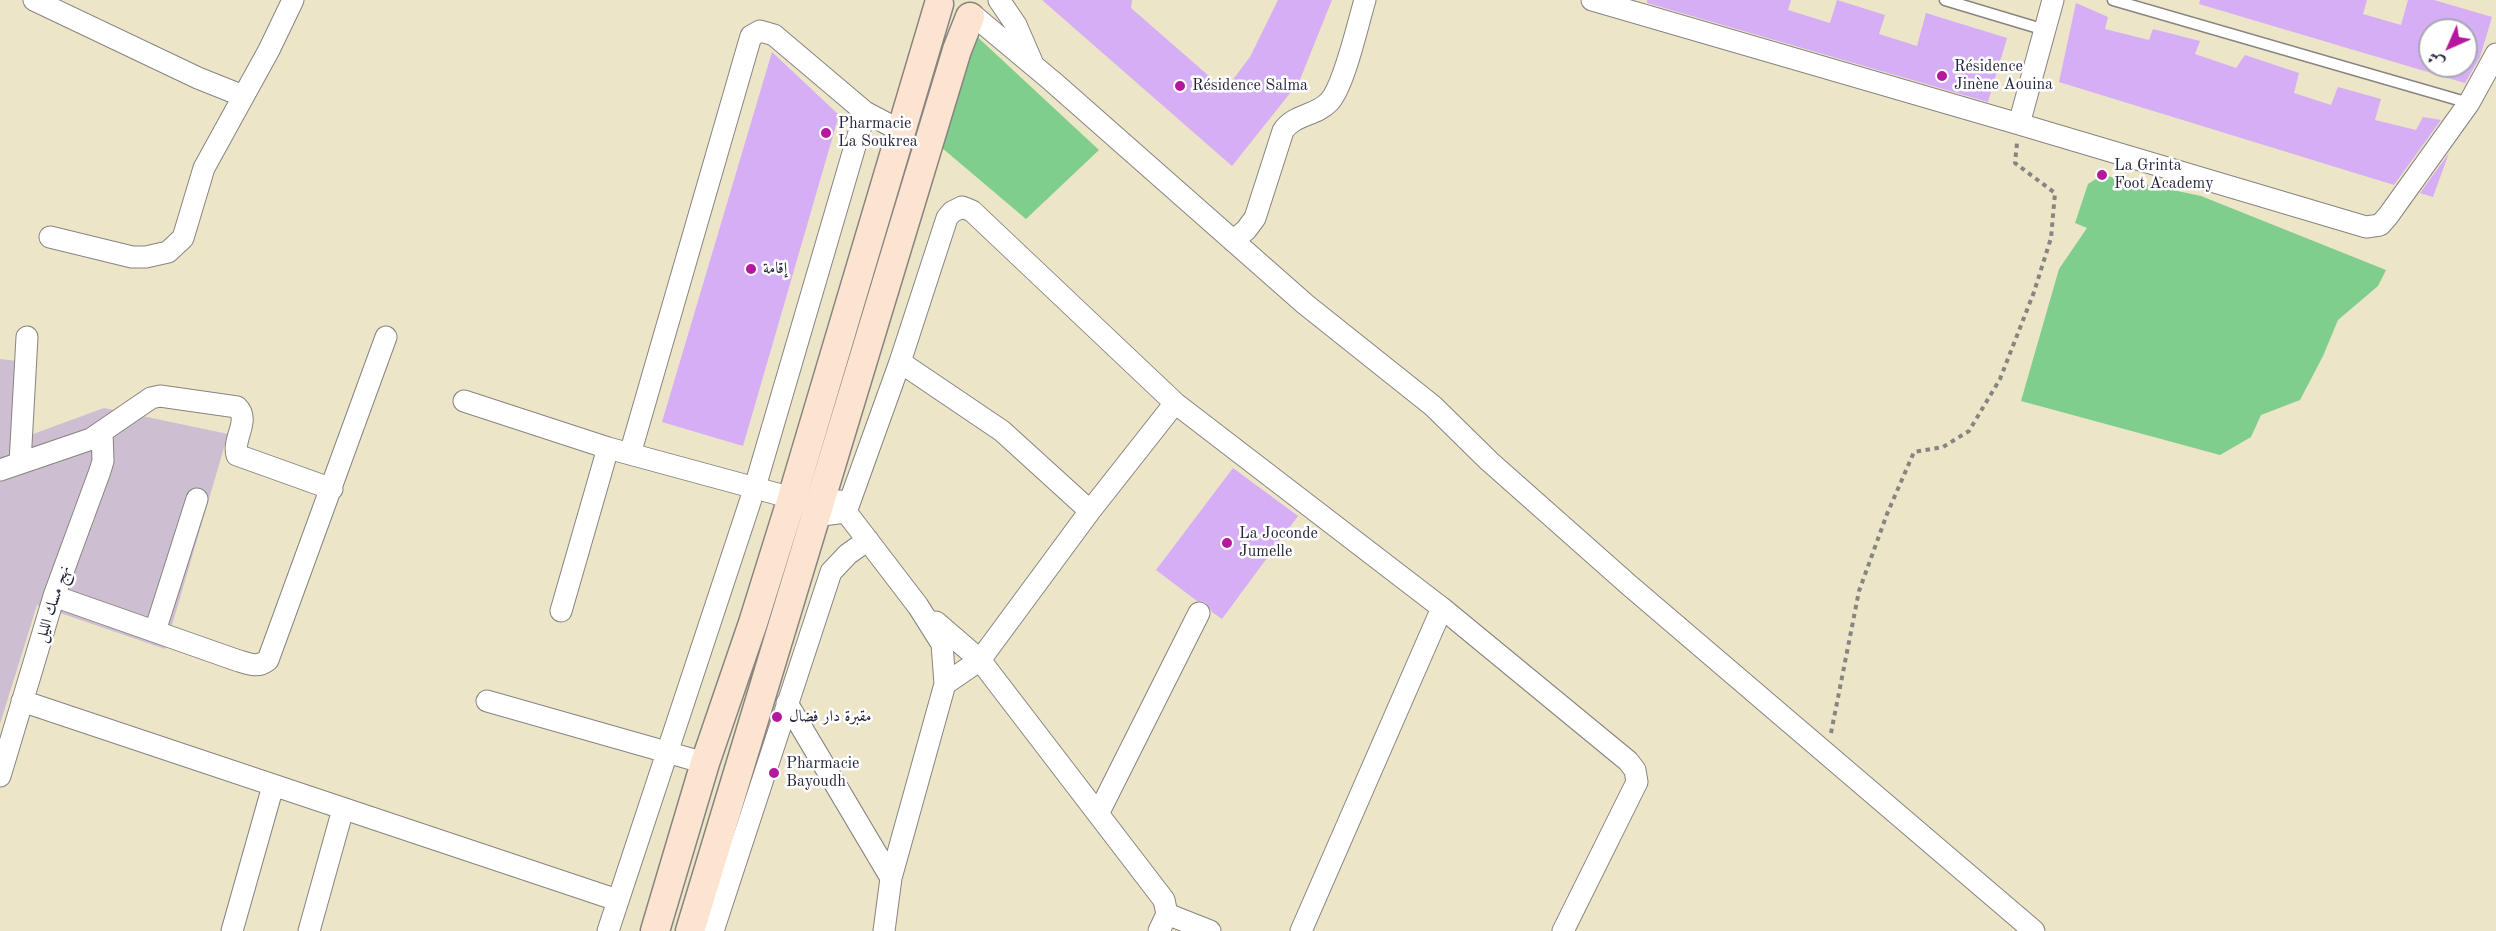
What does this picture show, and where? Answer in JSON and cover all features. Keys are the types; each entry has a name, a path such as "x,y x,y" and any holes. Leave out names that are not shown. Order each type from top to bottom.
{"main road":[{"path":"655,931 705,763 753,623 792,498 862,267 938,2 952,16 992,7"},
{"path":"690,931 957,50 992,7"}],"street":[{"path":"34,0 198,78 243,96"},
{"path":"50,237 132,257 146,257 168,252 183,238 204,168 269,50 293,0"},
{"path":"1233,241 1255,218 1283,131 1288,124 1321,108 1336,94 1365,0"},
{"path":"1592,0 2366,227 2380,225 2388,216 2469,103 2496,54"},
{"path":"2019,124 2053,0"},
{"path":"992,7 1033,65"},
{"path":"992,7 1033,65 1305,304 1433,406 1489,461 1620,578 2034,931"},
{"path":"630,454 751,36 760,31 774,35 865,112 901,131"},
{"path":"608,931 755,487 865,112"},
{"path":"846,512 900,362 947,218 952,212 962,207 972,211 1175,403 1442,608 1628,761 1635,770 1637,782 1563,931"},
{"path":"27,337 10,466 82,442 102,432 155,396 237,407 242,411 243,418 235,447 237,455 332,489"},
{"path":"54,596 255,666 263,664 268,660 386,337"},
{"path":"900,362 1002,431 1090,511"},
{"path":"464,401 630,454 792,498"},
{"path":"945,684 980,660 1090,511 1175,403"},
{"name":"نهج مسك الليل","path":"0,776 54,596 103,461 102,432"},
{"path":"561,611 608,447"},
{"path":"805,449 827,474 846,512 918,606 942,644 945,684 891,878 884,931"},
{"path":"155,631 197,499"},
{"path":"814,516 846,512"},
{"path":"713,931 831,572 848,554 868,540"},
{"path":"918,606 980,660 1099,812 1164,900 1163,923 1210,931"},
{"path":"1301,931 1442,608"},
{"path":"1099,812 1199,613"},
{"path":"487,701 705,763"},
{"path":"22,702 617,900"},
{"path":"787,704 891,878"},
{"path":"232,931 273,786"},
{"path":"309,931 343,809"}],"lane":[{"path":"1945,0 2045,30"},
{"path":"2113,0 2469,103"}],"path":[{"path":"1827,756 1842,668 1859,591 1887,514 1914,452 1942,447 1969,431 2000,380 2034,292 2051,238 2055,193 2015,163 2019,124"}],"shaded area":[{"path":"0,359 35,363 25,437 104,408 228,434 165,649 37,605 0,724"}],"green space":[{"path":"971,31 1099,150 1026,219 935,142"},
{"path":"2102,175 2201,196 2386,270 2378,286 2338,320 2323,356 2300,400 2261,415 2251,437 2220,455 2021,401 2059,269 2087,228 2075,223 2088,184"}],"building":[{"name":"Résidence Salma","path":"1042,0 1132,0 1131,8 1225,90 1250,57 1278,0 1332,0 1299,82 1232,166"},
{"name":"Résidence Jinène Aouina","path":"1647,0 1791,0 1788,10 1830,23 1837,0 1885,15 1879,34 1917,46 1926,13 2007,38 1988,102 1647,3"},
{"path":"2200,0 2367,0 2363,14 2401,25 2408,0 2434,0 2492,17 2478,60 2478,18 2418,18 2418,69 2199,4"},
{"path":"2076,3 2108,17 2105,29 2149,40 2153,29 2200,41 2195,54 2236,68 2245,55 2299,73 2294,93 2331,105 2338,87 2381,99 2375,120 2416,130 2423,117 2441,120 2394,185 2059,82"},
{"name":"إقامة","path":"772,52 839,115 743,446 662,422"},
{"path":"2448,78 2468,78 2465,83"},
{"path":"2449,153 2433,197 2420,193"},
{"name":"La Joconde Jumelle","path":"1233,468 1298,516 1222,619 1212,612 1205,602 1197,601 1156,570"}],"place":[{"name":"Résidence Jinène Aouina","path":"1942,76"},
{"name":"Résidence Salma","path":"1180,86"},
{"name":"Pharmacie La Soukrea","path":"826,133"},
{"name":"La Grinta Foot Academy","path":"2102,175"},
{"name":"إقامة","path":"751,269"},
{"name":"La Joconde Jumelle","path":"1227,543"},
{"name":"مقبرة دار فضال","path":"777,717"},
{"name":"Pharmacie Bayoudh","path":"774,773"}]}
